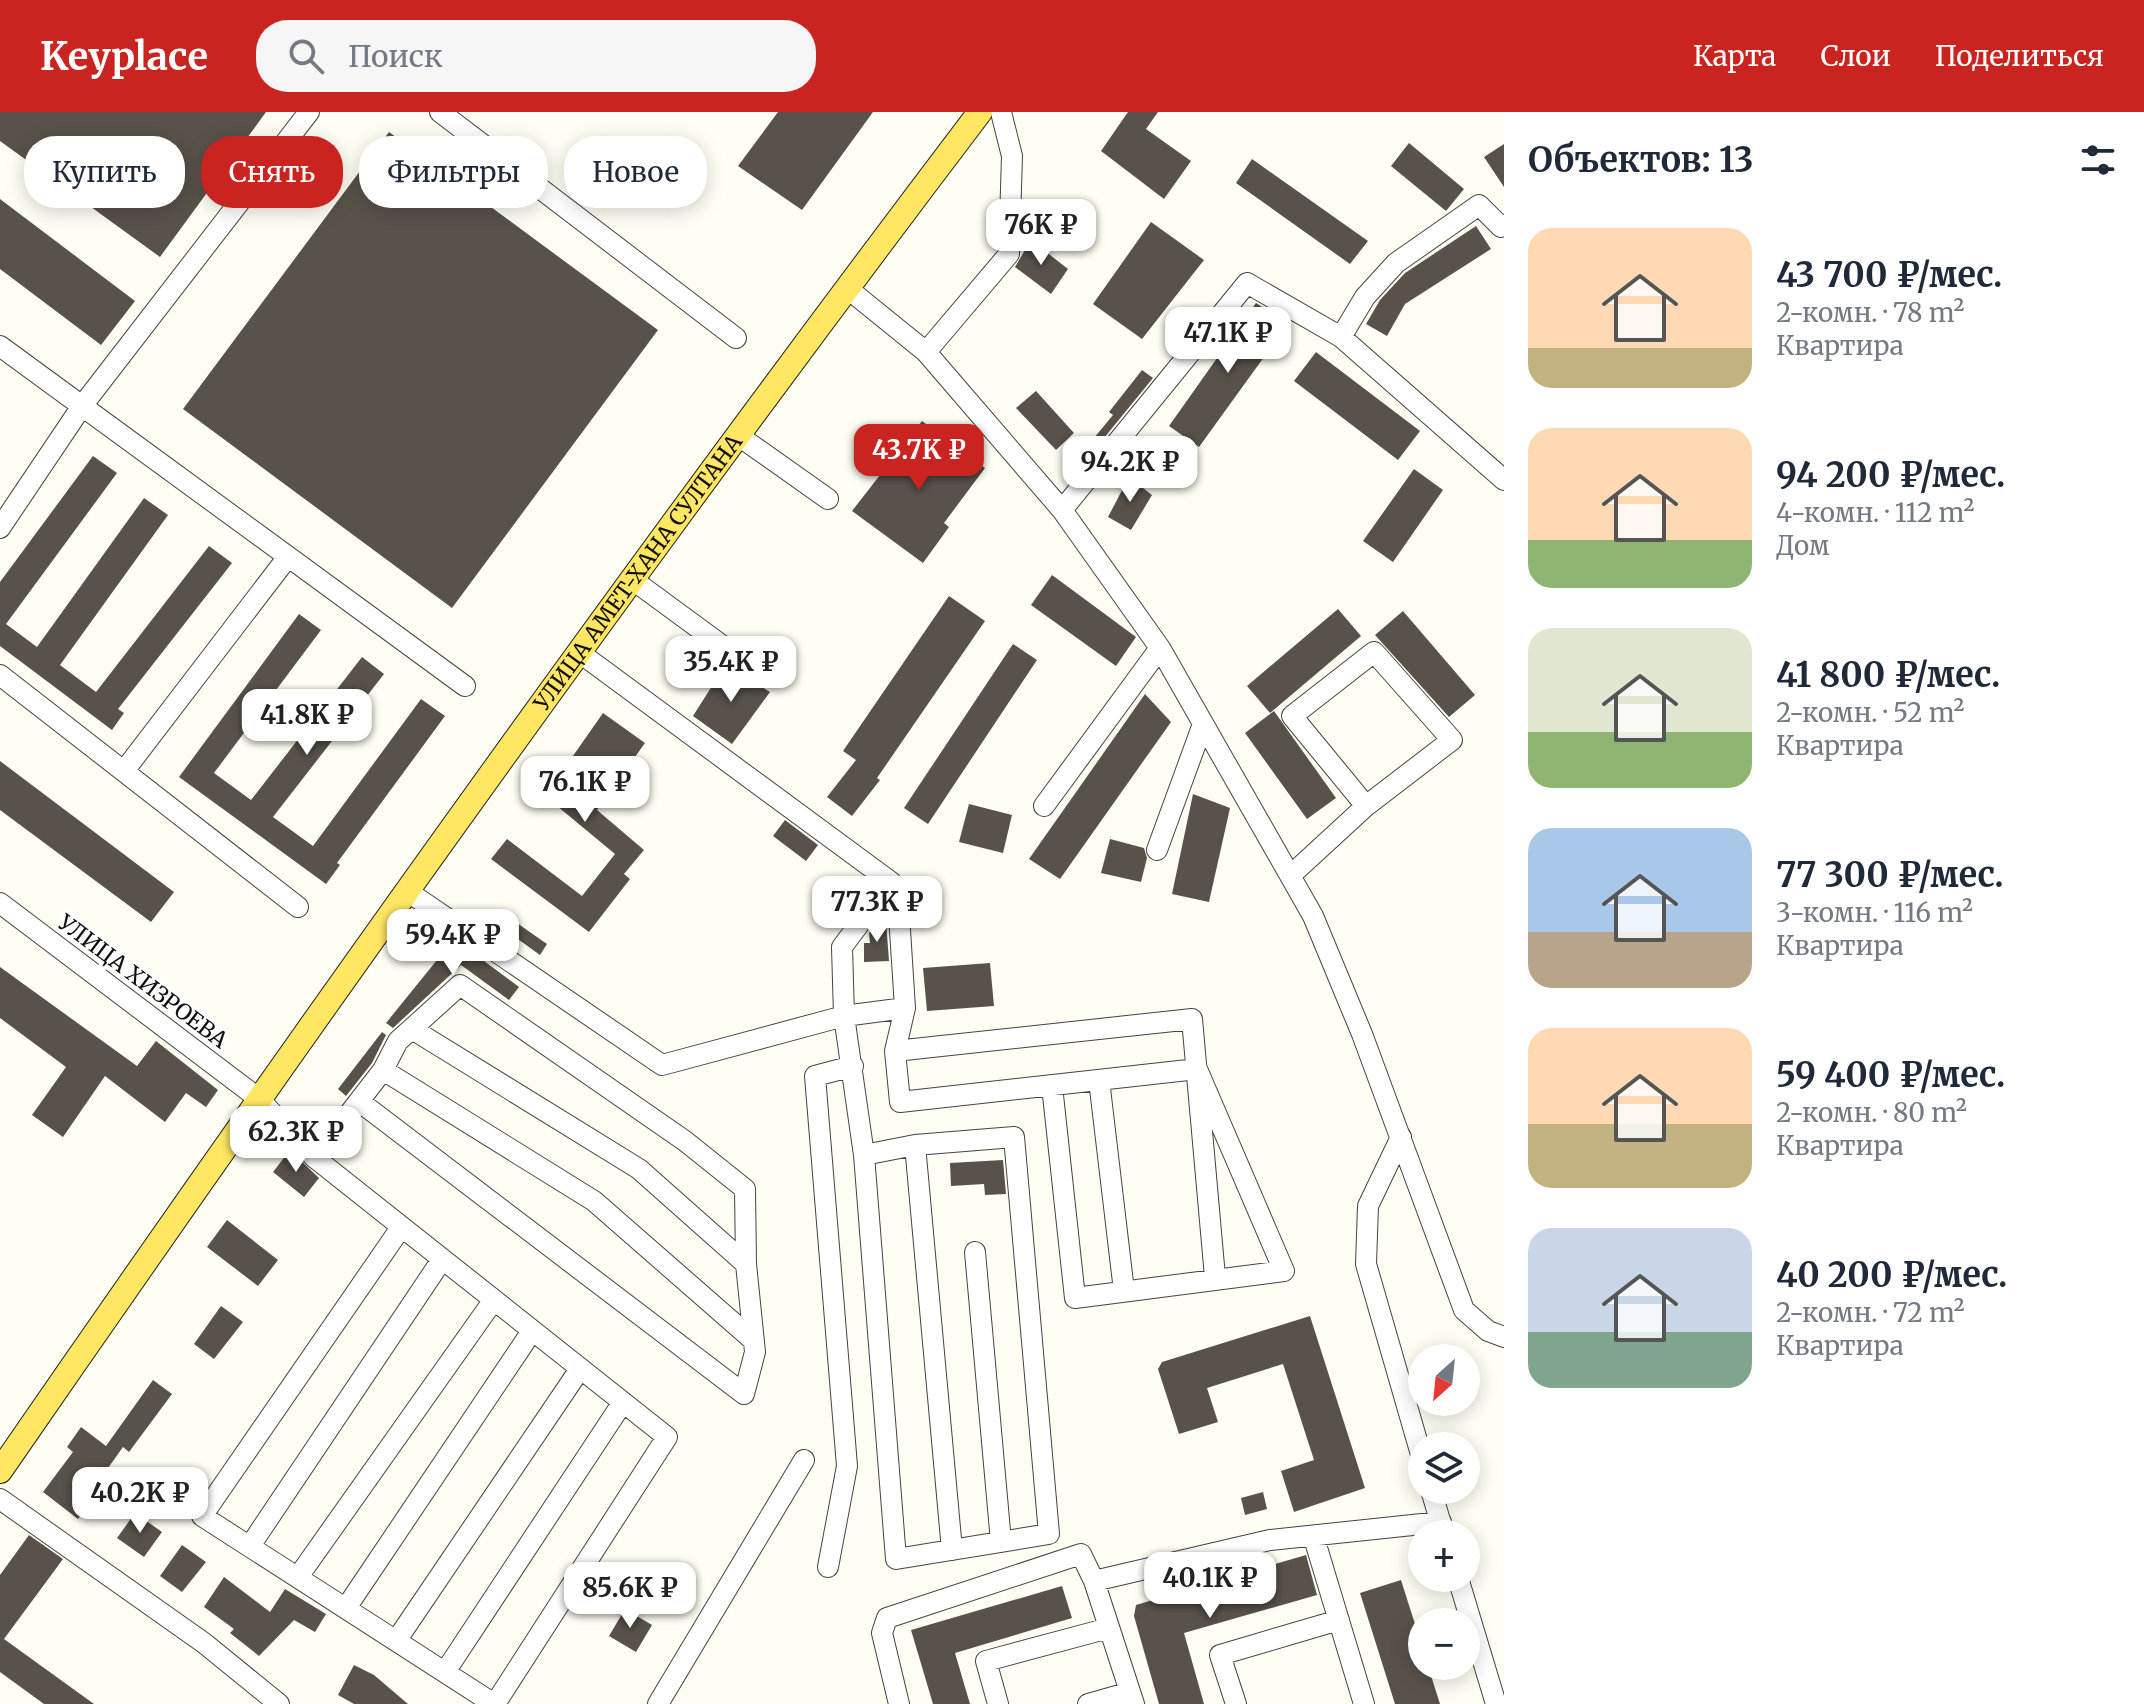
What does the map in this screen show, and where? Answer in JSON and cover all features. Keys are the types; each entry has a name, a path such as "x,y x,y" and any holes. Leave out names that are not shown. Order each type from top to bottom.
{"main road":[{"name":"УЛИЦА АМЕТ-ХАНА СУЛТАНА","path":"0,1471 258,1098 407,891 847,288 980,112"}],"street":[{"path":"0,528 82,406 309,112"},
{"path":"440,112 736,338"},
{"path":"926,352 1009,254 1012,156 1001,112"},
{"path":"1341,337 1365,297 1396,263 1479,205 1501,227 1504,225"},
{"path":"1062,510 1247,283 1341,337 1504,480"},
{"path":"847,288 926,352 1062,510 1160,648 1313,916 1401,1137 1464,1310 1503,1340"},
{"path":"0,346 465,686"},
{"path":"739,436 828,499"},
{"path":"124,771 287,558"},
{"path":"633,580 731,652"},
{"path":"1044,806 1160,648"},
{"path":"1291,875 1366,806 1452,740 1374,652 1292,716 1366,806"},
{"path":"580,653 891,882 898,899 905,1008 895,1051 900,1102 1197,1069"},
{"path":"0,675 298,907"},
{"path":"1157,850 1203,724"},
{"path":"864,1155 915,1145 1014,1137 1049,1534 896,1559 864,1155 844,1016 842,947 891,882"},
{"path":"407,891 662,1065 844,1016 905,1008"},
{"name":"УЛИЦА ХИЗРОЕВА","path":"0,903 258,1098 315,1158 400,1229 667,1437 494,1704"},
{"path":"315,1158 383,1070 398,1041 460,985 649,1115 745,1189 746,1264 755,1352 744,1394 360,1102"},
{"path":"895,1051 1192,1019 1215,1277"},
{"path":"412,1029 639,1169 746,1264"},
{"path":"828,1567 847,1466 815,1076 853,1066"},
{"path":"1052,1086 1075,1298 1215,1277 1284,1271 1197,1069"},
{"path":"383,1070 594,1201 753,1340"},
{"path":"1099,1080 1124,1291"},
{"path":"1401,1137 1368,1206 1366,1264 1414,1432"},
{"path":"915,1145 952,1550"},
{"path":"400,1229 202,1516 494,1704"},
{"path":"975,1252 1001,1542"},
{"path":"250,1546 441,1261"},
{"path":"298,1577 493,1301"},
{"path":"346,1608 532,1331"},
{"path":"396,1641 580,1369"},
{"path":"445,1672 623,1402"},
{"path":"658,1704 804,1460"},
{"path":"0,1499 204,1643 279,1704"},
{"path":"1094,1581 1270,1540 1408,1531"},
{"path":"1314,1538 1364,1704"},
{"path":"899,1704 882,1633 887,1618 1081,1554 1094,1581 1132,1698 1088,1704"},
{"path":"1462,1592 1496,1704"},
{"path":"1236,1704 1220,1655 1339,1620"},
{"path":"998,1704 986,1661 1109,1628"}],"building":[{"path":"0,112 266,112 248,136 201,136 201,201 160,257 92,208 185,208 185,136 24,136 24,158 0,141"},
{"path":"778,112 873,112 802,210 738,166"},
{"path":"1128,112 1158,112 1146,129 1191,161 1164,199 1101,151"},
{"path":"1409,143 1464,189 1446,211 1391,166"},
{"path":"1504,144 1504,187 1484,157"},
{"path":"1252,159 1368,241 1350,264 1236,183"},
{"path":"359,172 359,208 492,208 658,330 452,608 183,409 332,208 343,208 343,194"},
{"path":"0,199 135,301 101,345 0,269"},
{"path":"1151,222 1204,260 1142,339 1093,304"},
{"path":"1476,226 1491,249 1405,304 1387,336 1366,324 1380,300 1405,273"},
{"path":"1031,240 1068,269 1051,294 1015,267"},
{"path":"1256,303 1288,324 1199,447 1169,426"},
{"path":"1316,352 1420,431 1398,460 1294,381"},
{"path":"1142,370 1153,378 1095,449 1089,444 1113,415 1109,412"},
{"path":"1036,391 1074,433 1056,450 1016,408"},
{"path":"922,421 985,468 944,523 949,527 923,563 852,511"},
{"path":"93,456 117,473 6,624 37,647 144,498 168,515 60,665 96,692 209,546 232,563 118,709 124,713 112,730 0,646 0,582"},
{"path":"1414,469 1443,490 1393,562 1363,541"},
{"path":"1129,477 1152,495 1131,530 1108,517"},
{"path":"1052,575 1136,637 1116,666 1031,605"},
{"path":"949,596 985,621 877,778 880,780 852,816 827,797 856,760 843,751"},
{"path":"1338,609 1361,636 1270,713 1247,686"},
{"path":"1403,611 1475,695 1449,717 1375,635"},
{"path":"299,614 321,630 214,773 251,800 362,657 384,674 273,817 313,846 421,699 445,716 337,863 340,865 326,884 179,777"},
{"path":"1013,644 1037,660 928,824 904,808"},
{"path":"726,664 770,692 732,744 693,716"},
{"path":"1145,694 1171,722 1060,879 1029,859"},
{"path":"1274,711 1336,798 1307,819 1245,733"},
{"path":"603,713 645,743 597,810 644,850 624,874 630,879 589,932 491,859 507,839 582,896 615,854 545,796"},
{"path":"0,761 174,892 151,922 0,810"},
{"path":"1193,794 1230,808 1209,902 1172,894"},
{"path":"969,804 1012,815 1003,853 959,842"},
{"path":"785,820 818,845 806,861 773,836"},
{"path":"1110,839 1144,848 1147,858 1141,882 1101,873"},
{"path":"501,912 547,944 540,955 494,922"},
{"path":"878,921 886,921 889,961 864,962 864,943 870,943 869,933"},
{"path":"449,935 519,987 509,1000 461,965 393,1028 386,1023 441,955 436,952"},
{"path":"990,963 994,1006 927,1011 923,968"},
{"path":"0,967 137,1066 156,1041 218,1090 206,1107 186,1093 165,1122 105,1076 63,1137 32,1115 66,1067 0,1018"},
{"path":"382,1032 386,1035 372,1063 346,1096 338,1089"},
{"path":"290,1150 319,1178 304,1197 273,1172"},
{"path":"1003,1160 1006,1194 985,1195 984,1184 951,1186 950,1163"},
{"path":"227,1220 278,1260 258,1286 207,1247"},
{"path":"221,1306 243,1322 214,1359 194,1344"},
{"path":"1310,1316 1365,1488 1294,1512 1281,1471 1314,1460 1283,1364 1207,1388 1218,1422 1179,1434 1158,1369 1162,1362"},
{"path":"153,1380 172,1394 129,1452 123,1447 91,1492 96,1496 78,1519 43,1492 73,1452 67,1447 81,1427 106,1446"},
{"path":"1263,1492 1267,1509 1245,1515 1241,1498"},
{"path":"135,1513 162,1532 144,1557 117,1538"},
{"path":"29,1535 63,1559 4,1639 94,1704 44,1704 0,1672 0,1575"},
{"path":"182,1545 206,1562 182,1592 160,1576"},
{"path":"1306,1555 1317,1595 1184,1633 1204,1704 1159,1704 1134,1616 1136,1605"},
{"path":"224,1577 270,1612 285,1589 326,1614 315,1632 294,1620 259,1656 230,1633 234,1629 204,1607"},
{"path":"1401,1580 1410,1608 1408,1680 1432,1680 1440,1704 1395,1704 1360,1593"},
{"path":"1062,1586 1072,1618 955,1653 970,1704 933,1704 911,1630"},
{"path":"625,1609 652,1625 636,1652 609,1636"},
{"path":"354,1665 374,1675 408,1704 354,1704 338,1695"}]}
